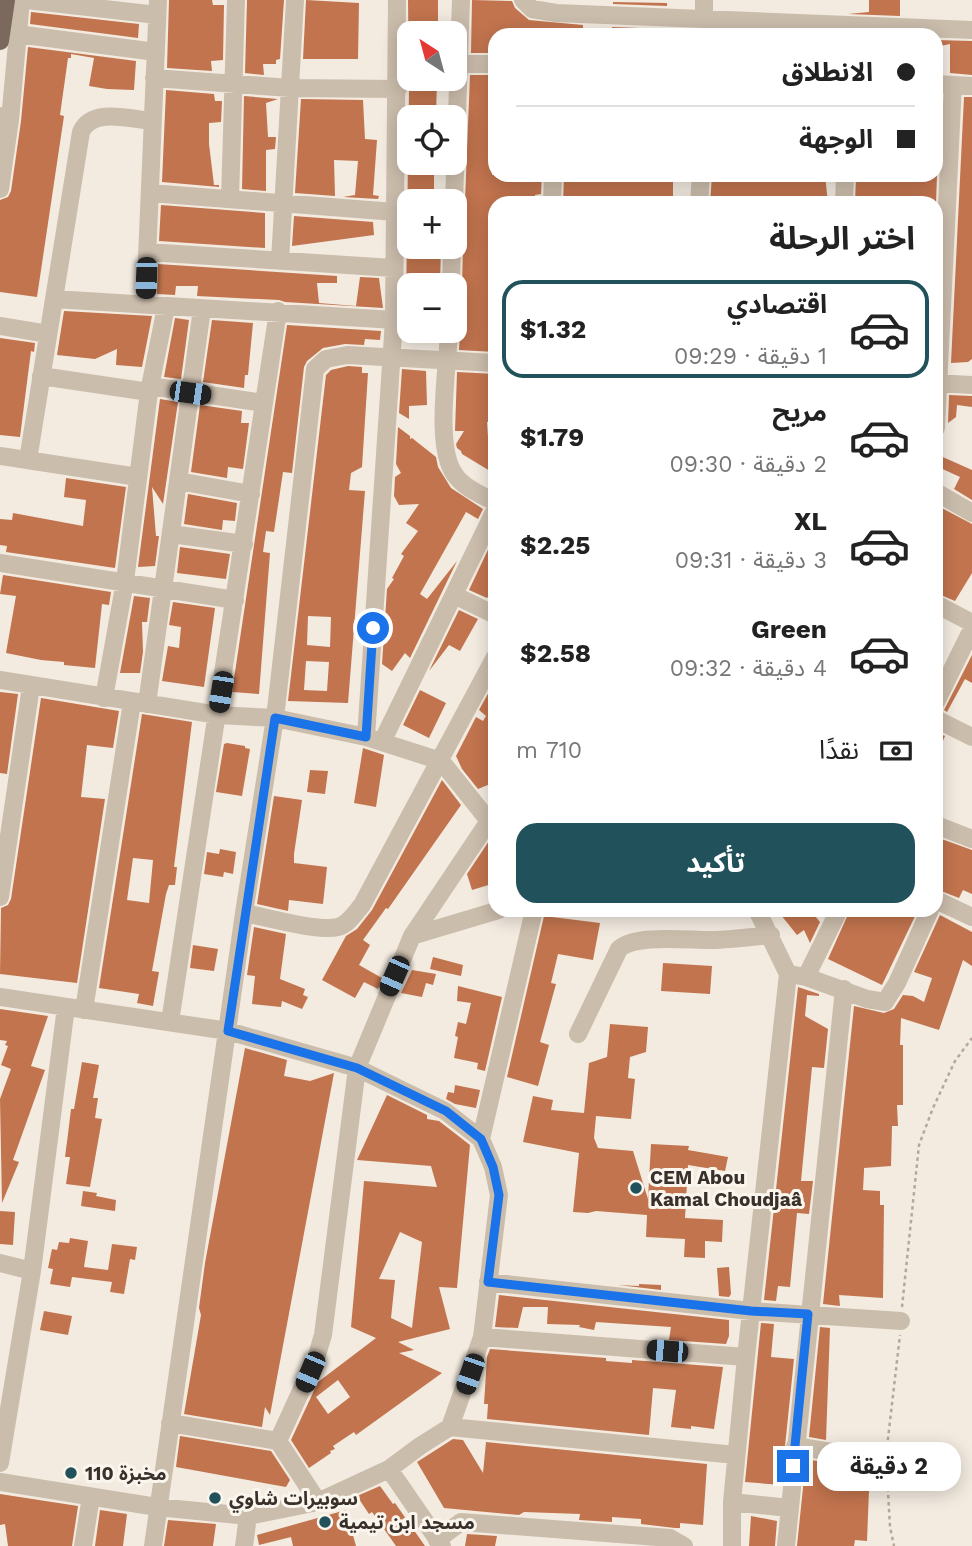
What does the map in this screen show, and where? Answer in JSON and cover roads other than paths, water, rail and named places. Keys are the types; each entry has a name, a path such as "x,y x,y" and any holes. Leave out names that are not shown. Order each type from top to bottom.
{"main road":[{"path":"0,41 6,0"}],"street":[{"path":"0,189 5,118 21,0"},
{"path":"27,0 158,8 145,305"},
{"path":"230,199 236,0"},
{"path":"280,261 295,0"},
{"path":"397,0 397,21"},
{"path":"460,21 461,0"},
{"path":"523,0 532,9 556,13 704,27 793,28"},
{"path":"704,0 704,27"},
{"path":"943,30 972,30"},
{"path":"17,34 156,52"},
{"path":"467,64 488,64"},
{"path":"154,78 290,88 397,89"},
{"path":"943,170 945,85 972,86"},
{"path":"374,739 390,358 394,320 398,91"},
{"path":"454,189 458,91"},
{"path":"28,460 77,145 84,124 105,116 152,121"},
{"path":"150,193 395,212"},
{"path":"147,252 393,268"},
{"path":"54,299 394,320"},
{"path":"104,698 125,581 150,389 166,307"},
{"path":"0,1463 75,1008 163,588 202,309"},
{"path":"170,1022 278,312"},
{"path":"0,327 48,334"},
{"path":"449,343 444,422 448,463 460,481 488,498"},
{"path":"153,1546 244,913 275,718 314,369 326,359 347,355 488,363"},
{"path":"41,376 264,404"},
{"path":"943,384 972,385"},
{"path":"0,456 138,477"},
{"path":"178,481 251,494"},
{"path":"943,496 972,513"},
{"path":"374,739 454,595 488,525"},
{"path":"171,534 244,544"},
{"path":"0,563 236,600"},
{"path":"454,595 488,612"},
{"path":"943,608 972,623"},
{"path":"943,688 972,629"},
{"path":"244,913 324,928 338,927 347,922 362,905 442,761 488,671"},
{"path":"0,680 218,715 275,718 374,739 442,761 488,814"},
{"path":"0,897 31,686"},
{"path":"943,722 972,737"},
{"path":"278,1441 316,1358 323,1335 357,1068 412,936 488,825"},
{"path":"943,828 972,839"},
{"path":"943,903 972,917"},
{"path":"412,936 488,913"},
{"path":"481,1139 532,917"},
{"path":"761,917 797,975 874,1001 887,1001 927,917"},
{"path":"732,1546 732,1502 751,1311 797,975 834,917"},
{"path":"578,1034 623,945 649,940 713,940 771,935"},
{"path":"786,1546 794,1446 844,989"},
{"path":"0,997 228,1031 357,1068 446,1111 481,1139 493,1167 499,1195 482,1337 450,1427"},
{"path":"0,1263 32,1271"},
{"path":"488,1282 751,1311 901,1321"},
{"path":"482,1337 746,1357"},
{"path":"170,1423 278,1441 318,1502"},
{"path":"0,1482 157,1507 248,1516 318,1502 388,1469 450,1427 736,1455"},
{"path":"794,1446 886,1461"},
{"path":"388,1469 439,1543 461,1522 670,1538 684,1546"},
{"path":"83,1546 91,1497"},
{"path":"732,1502 789,1508"},
{"path":"244,1546 248,1516"}],"place":[{"name":"CEM Abou Kamal Choudjaâ","path":"636,1188"},
{"name":"مخبزة 110","path":"71,1473"},
{"name":"سوبيرات شاوي","path":"215,1498"},
{"name":"مسجد ابن تيمية","path":"325,1522"}]}
